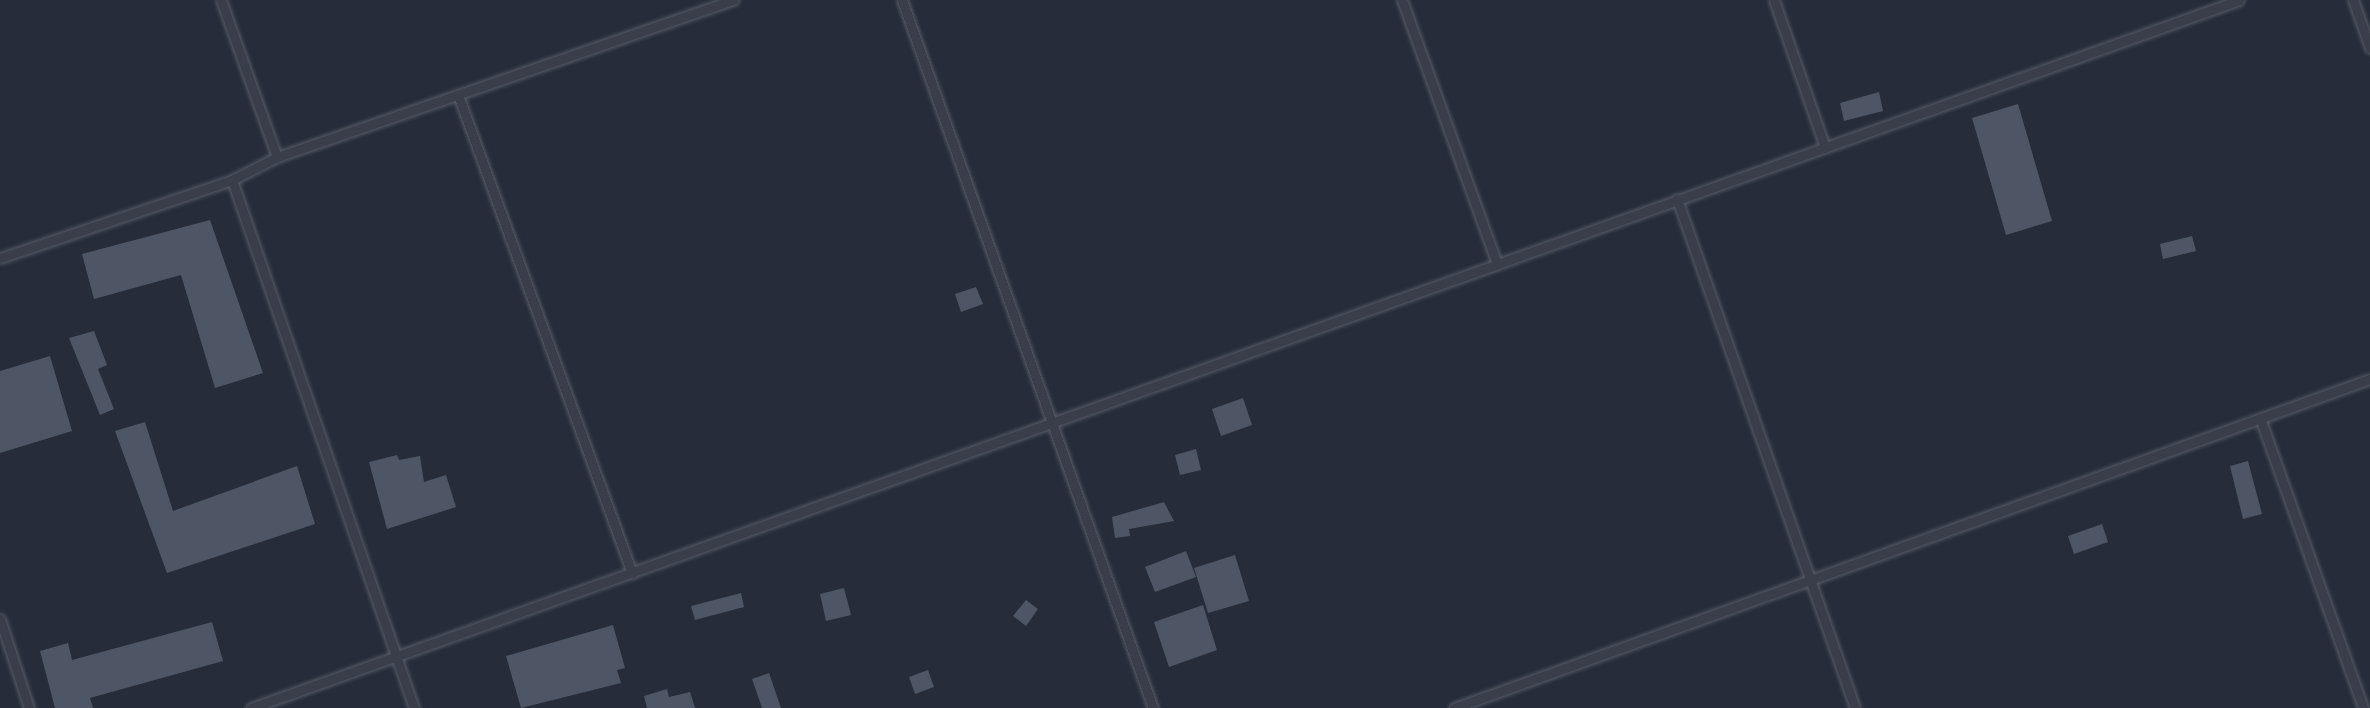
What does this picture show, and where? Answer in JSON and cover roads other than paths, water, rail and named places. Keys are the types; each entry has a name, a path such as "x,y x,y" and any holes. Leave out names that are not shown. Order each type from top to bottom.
{"lane":[{"path":"221,0 277,157"},
{"path":"0,258 232,180 277,157 734,0"},
{"path":"902,0 1153,708"},
{"path":"1402,0 1497,264"},
{"path":"1774,0 1825,148"},
{"path":"251,708 2239,0"},
{"path":"2353,0 2370,48"},
{"path":"458,95 632,573"},
{"path":"232,180 414,708"},
{"path":"1677,199 1808,580 1855,708"},
{"path":"1454,708 2370,379"},
{"path":"2260,418 2363,708"},
{"path":"0,620 29,708"}]}
